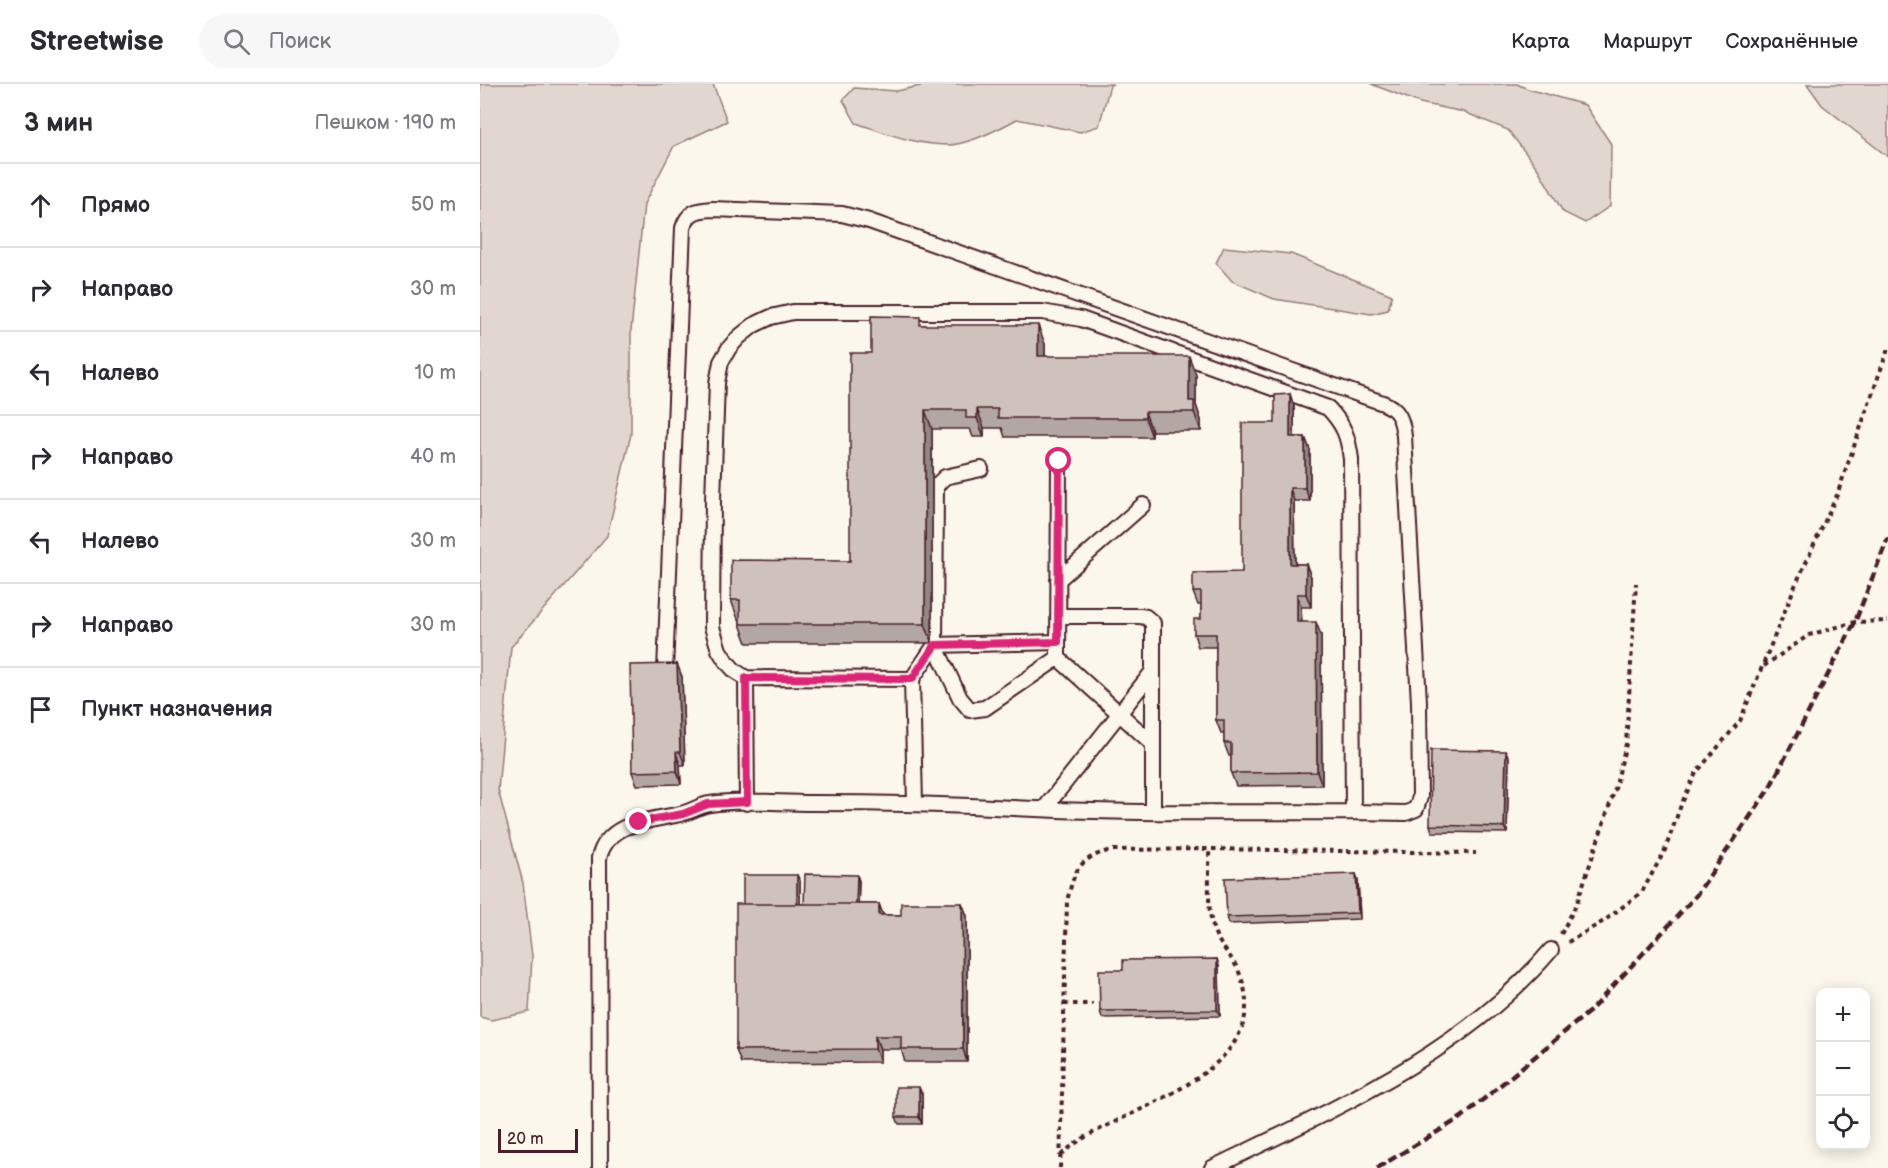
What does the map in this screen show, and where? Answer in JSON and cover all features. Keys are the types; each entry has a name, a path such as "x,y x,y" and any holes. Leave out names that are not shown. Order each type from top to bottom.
{"lane":[{"path":"600,1168 599,858 601,849 612,835 639,822 683,814 708,804 747,802 915,803 1153,811 1406,813 1416,809 1420,797 1419,702 1402,422 1392,406 869,221 842,214 712,209 692,213 686,218 683,228 665,671"},
{"path":"912,679 746,678 726,662 719,650 712,627 713,500 717,383 721,362 729,348 754,325 771,316 793,312 1042,312 1081,319 1328,408 1338,419 1347,435 1352,459 1353,812"},
{"path":"1059,461 1058,658 1153,744"},
{"path":"981,469 945,477 936,486 935,645 960,698 970,710 985,708 1058,658"},
{"path":"1058,580 1143,505"},
{"path":"1058,616 1140,616 1151,619 1154,629 1153,811"},
{"path":"935,645 1058,642"},
{"path":"915,803 912,679 935,645"},
{"path":"1044,809 1154,671"},
{"path":"746,678 747,802"},
{"path":"1212,1168 1339,1107 1410,1068 1487,1012 1552,949"}],"path":[{"path":"1552,949 1604,921 1642,892 1665,850 1696,773 1740,721 1795,586 1837,495 1888,348"},
{"path":"1552,949 1577,903 1615,789 1626,744 1636,583"},
{"path":"1764,666 1809,635 1855,622 1888,621"},
{"path":"1061,1155 1079,1141 1157,1101 1205,1072 1233,1046 1242,1031 1246,1013 1245,992 1232,959 1220,944 1213,929 1209,849"},
{"path":"1060,1168 1067,901 1074,873 1085,861 1111,850 1209,849 1476,853"},
{"path":"1064,1004 1093,1004"}],"shaded area":[{"path":"480,84 713,84 727,121 674,146 644,204 631,331 631,434 607,536 511,647 498,790 523,883 532,956 529,1012 491,1020 480,1017"},
{"path":"929,84 1113,84 1110,85 1099,126 1080,132 1017,119 974,139 947,145 912,141 856,123 843,100 854,88 897,91"},
{"path":"1371,84 1517,84 1585,105 1611,144 1610,206 1585,223 1563,212 1538,169 1508,130 1464,112 1420,103"},
{"path":"1807,84 1888,84 1888,157 1822,105"},
{"path":"1224,247 1291,254 1392,295 1388,310 1371,314 1274,299 1232,281 1216,263"}],"building":[{"path":"871,316 920,317 920,325 1038,325 1038,356 1189,356 1189,401 1194,401 1194,412 1145,412 1145,418 998,418 998,409 977,409 977,418 966,418 966,410 925,410 925,624 740,624 740,600 731,600 731,560 850,561 850,353 871,353"},
{"path":"1290,394 1290,437 1305,437 1305,488 1290,488 1290,564 1306,564 1306,594 1297,594 1297,622 1316,622 1317,772 1231,773 1231,743 1224,743 1224,720 1216,720 1216,634 1194,634 1194,619 1201,619 1201,592 1193,592 1193,573 1242,572 1242,423 1275,423 1275,395"},
{"path":"677,664 680,752 676,752 677,771 632,772 630,665"},
{"path":"1431,750 1506,751 1504,827 1430,825"},
{"path":"805,874 857,875 856,904 804,904"},
{"path":"1356,874 1358,913 1227,917 1225,878"},
{"path":"743,875 797,875 797,904 743,904"},
{"path":"901,903 962,903 963,1049 901,1049 901,1036 875,1036 875,1049 736,1050 736,904 879,904 879,915 901,915"},
{"path":"1217,959 1217,1010 1100,1011 1099,970 1123,970 1123,960"},
{"path":"896,1087 919,1087 919,1117 896,1117"}],"railway":[{"path":"1377,1168 1462,1117 1590,1011 1695,897 1769,789 1855,622 1888,538"}],"route":[{"path":"639,822 683,814 708,804 747,802 746,678 912,679 935,645 1058,642 1059,461"}]}
